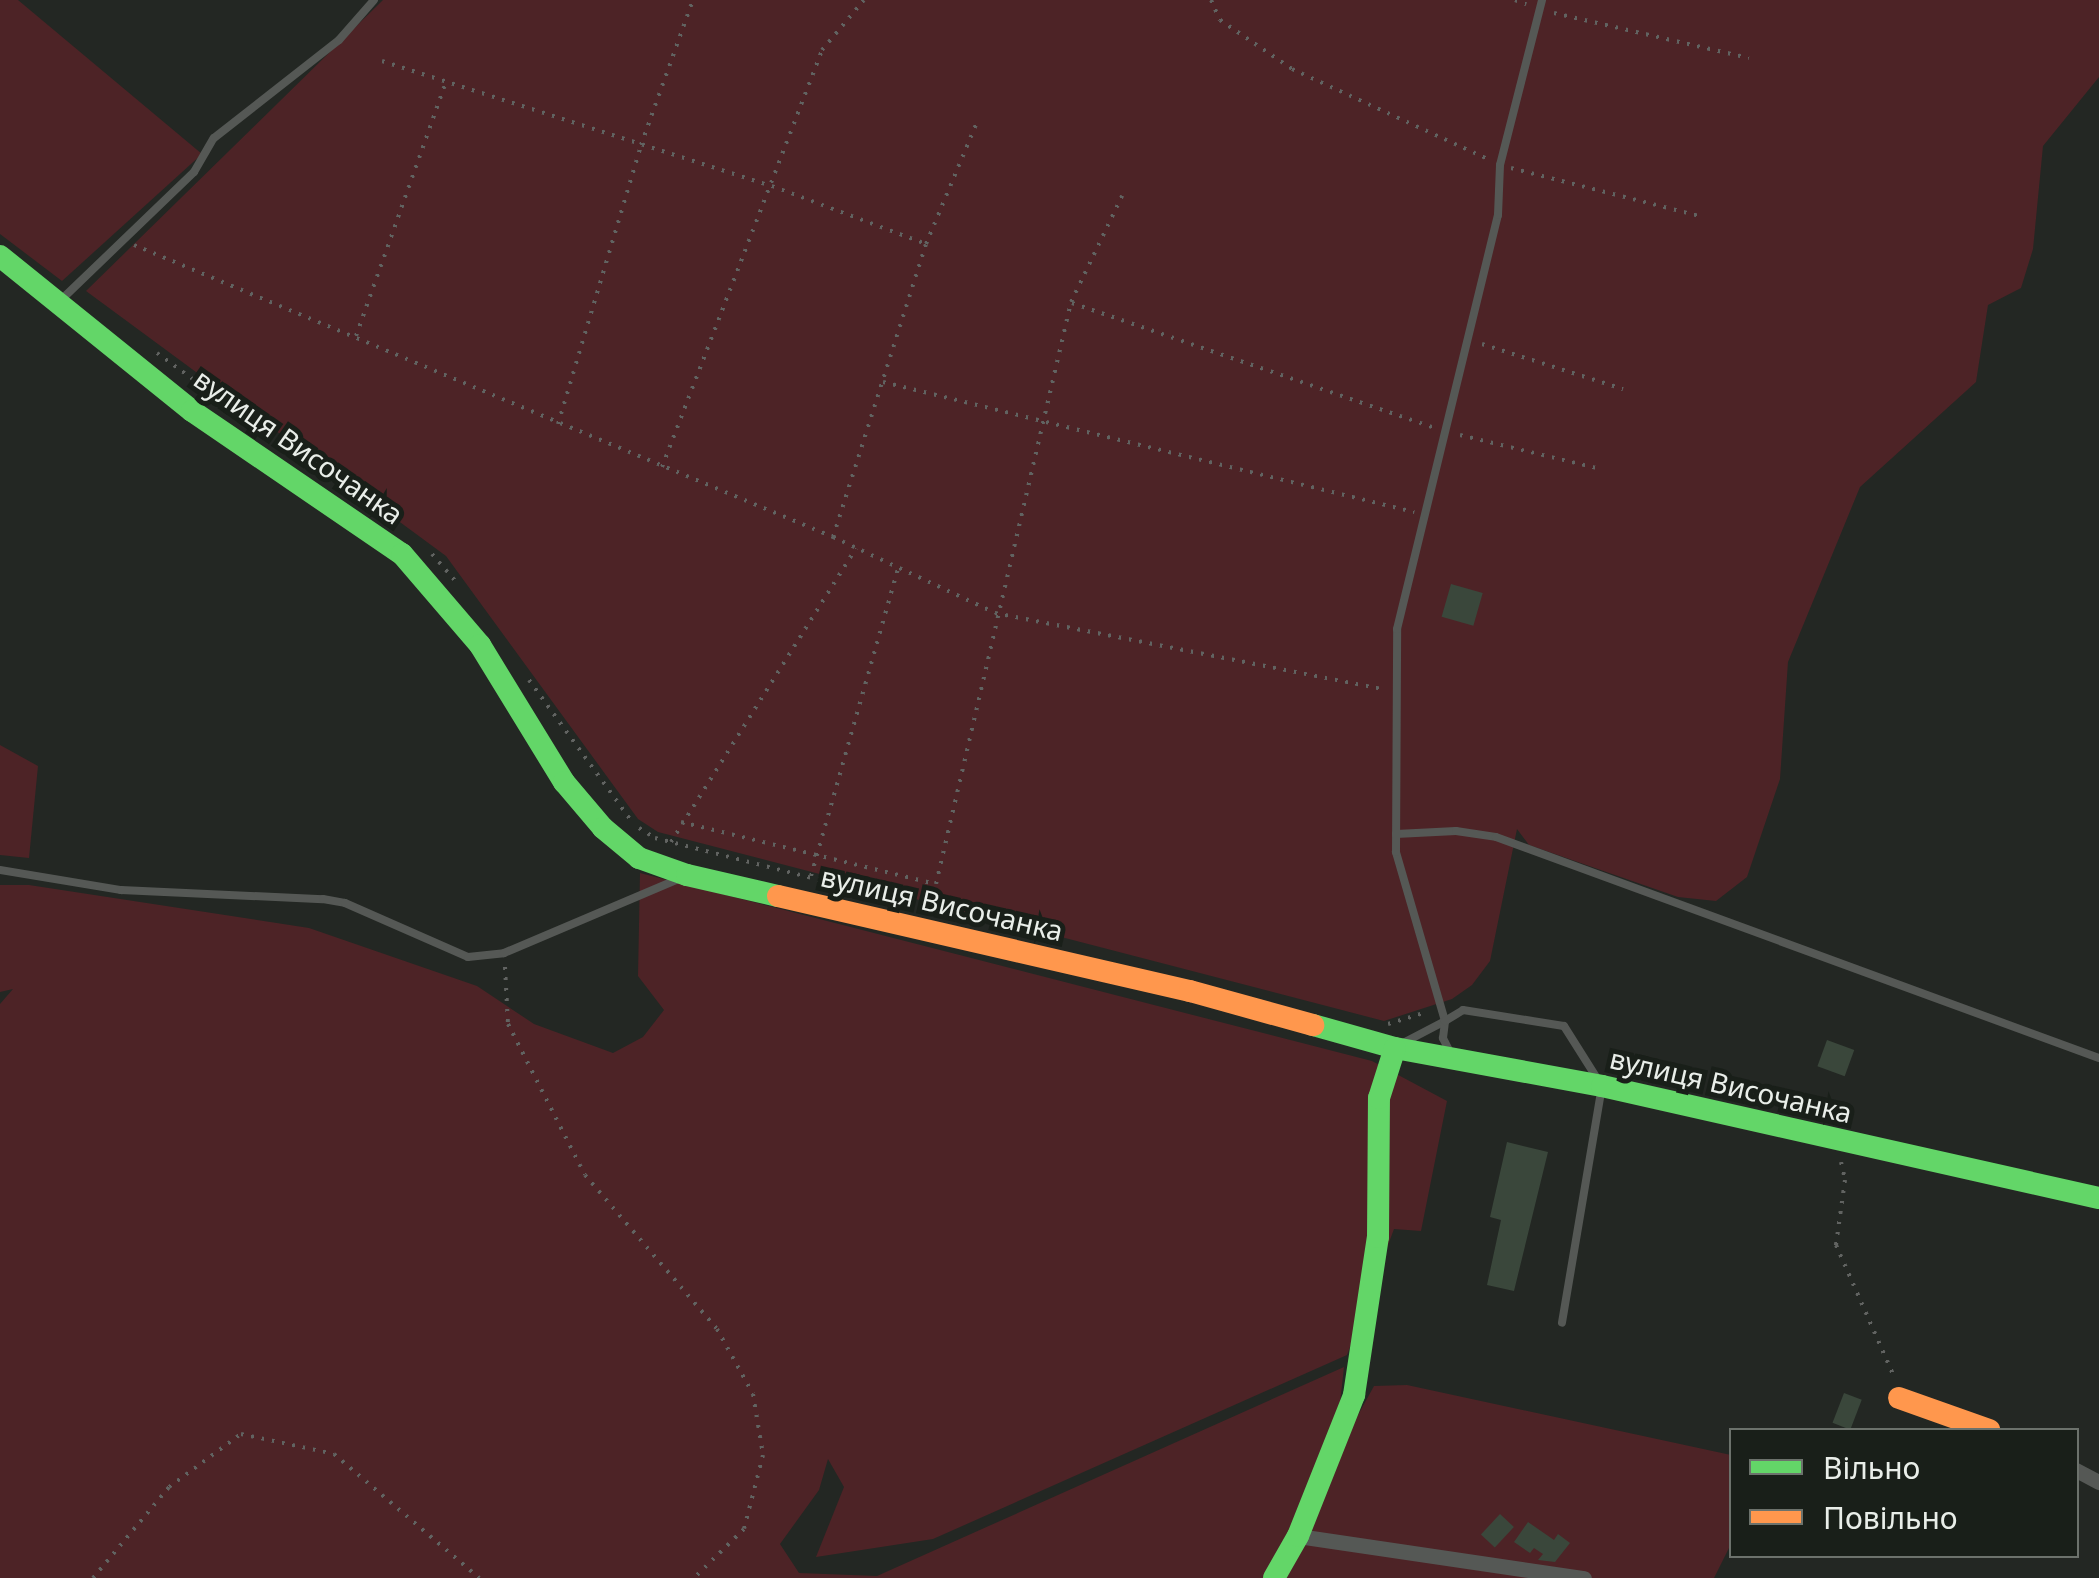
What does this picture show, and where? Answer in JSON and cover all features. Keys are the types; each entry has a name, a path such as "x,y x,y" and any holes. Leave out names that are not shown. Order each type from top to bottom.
{"street":[{"name":"вулиця Височанка","path":"0,256 192,410 402,554 480,645 564,782 603,828 639,858 687,876 1190,991 1394,1048 1602,1086 2099,1198"},
{"path":"1274,1578 1298,1536 1354,1395 1378,1237 1379,1098 1394,1048"},
{"path":"1900,1398 1982,1428"},
{"path":"1298,1536 1584,1578"}],"lane":[{"path":"58,302 194,172 214,138 338,40 374,0"},
{"path":"1454,1060 1444,1038 1444,1020 1396,852 1397,629 1498,215 1500,165 1542,0"},
{"path":"1396,834 1456,831 1496,836 2099,1058"},
{"path":"0,870 121,890 324,898 345,903 468,957 504,953 687,876"},
{"path":"1394,1048 1463,1010 1564,1026 1602,1086 1562,1323"}],"path":[{"path":"558,424 642,145 693,0"},
{"path":"662,467 822,50 864,0"},
{"path":"1211,0 1220,20 1292,69 1500,165 1700,216"},
{"path":"1515,0 1541,10 1749,58"},
{"path":"382,61 772,186 926,244"},
{"path":"355,338 446,82"},
{"path":"834,537 926,244 977,122"},
{"path":"681,822 936,884 995,613 1070,302 1122,196"},
{"path":"123,240 834,537 995,613 1396,692"},
{"path":"1070,302 1445,431 1596,468"},
{"path":"1468,340 1623,389"},
{"path":"152,349 280,443"},
{"path":"883,382 1423,514"},
{"path":"671,842 856,548"},
{"path":"425,549 441,561 464,592"},
{"path":"810,878 898,568"},
{"path":"520,669 634,824 671,842 887,898"},
{"path":"504,953 508,1024 585,1175 717,1329 753,1394 763,1455 744,1530 694,1578"},
{"path":"1382,1025 1440,1007"},
{"path":"1837,1140 1845,1180 1836,1245 1894,1373 1900,1398"},
{"path":"93,1578 168,1487 242,1434 334,1454 479,1578"}],"shaded area":[{"path":"0,0 18,0 202,154 62,281 0,234"},
{"path":"383,0 2099,0 2099,77 2043,146 2033,249 2021,288 1988,305 1976,382 1860,487 1788,662 1780,779 1747,877 1716,901 1678,897 1529,845 1517,829 1490,961 1472,985 1452,999 1384,1021 658,832 638,819 446,556 86,291"},
{"path":"0,745 38,766 29,858 0,855"},
{"path":"640,873 1372,1061 1447,1101 1421,1231 1394,1229 1347,1355 933,1539 816,1557 844,1487 828,1459 819,1490 780,1544 799,1573 877,1576 1344,1367 1338,1422 1298,1524 1374,1386 1407,1385 1729,1455 1729,1548 1714,1578 0,1578 0,1004 13,989 0,992 0,885 29,885 309,928 477,986 534,1024 613,1053 643,1037 664,1010 638,976"}],"building":[{"path":"1451,584 1483,593 1473,626 1442,617"},
{"path":"1827,1040 1854,1050 1845,1076 1817,1066"},
{"path":"1507,1142 1548,1152 1514,1291 1487,1285 1501,1220 1490,1217"},
{"path":"1844,1393 1862,1400 1851,1428 1833,1423"},
{"path":"1500,1514 1514,1527 1495,1547 1481,1534"},
{"path":"1528,1522 1554,1540 1558,1534 1570,1543 1555,1562 1538,1560 1543,1554 1534,1548 1530,1553 1514,1542"}],"traffic: fast":[{"path":"0,256 192,411 402,554 480,645 564,782 603,828 639,858 687,875 778,896"},
{"path":"1313,1025 1395,1048 1602,1086 2099,1198"},
{"path":"1274,1578 1298,1536 1354,1395 1378,1237 1379,1098 1395,1048"}],"traffic: slow":[{"path":"778,896 1190,991 1313,1025"},
{"path":"1899,1398 1983,1428"}]}
